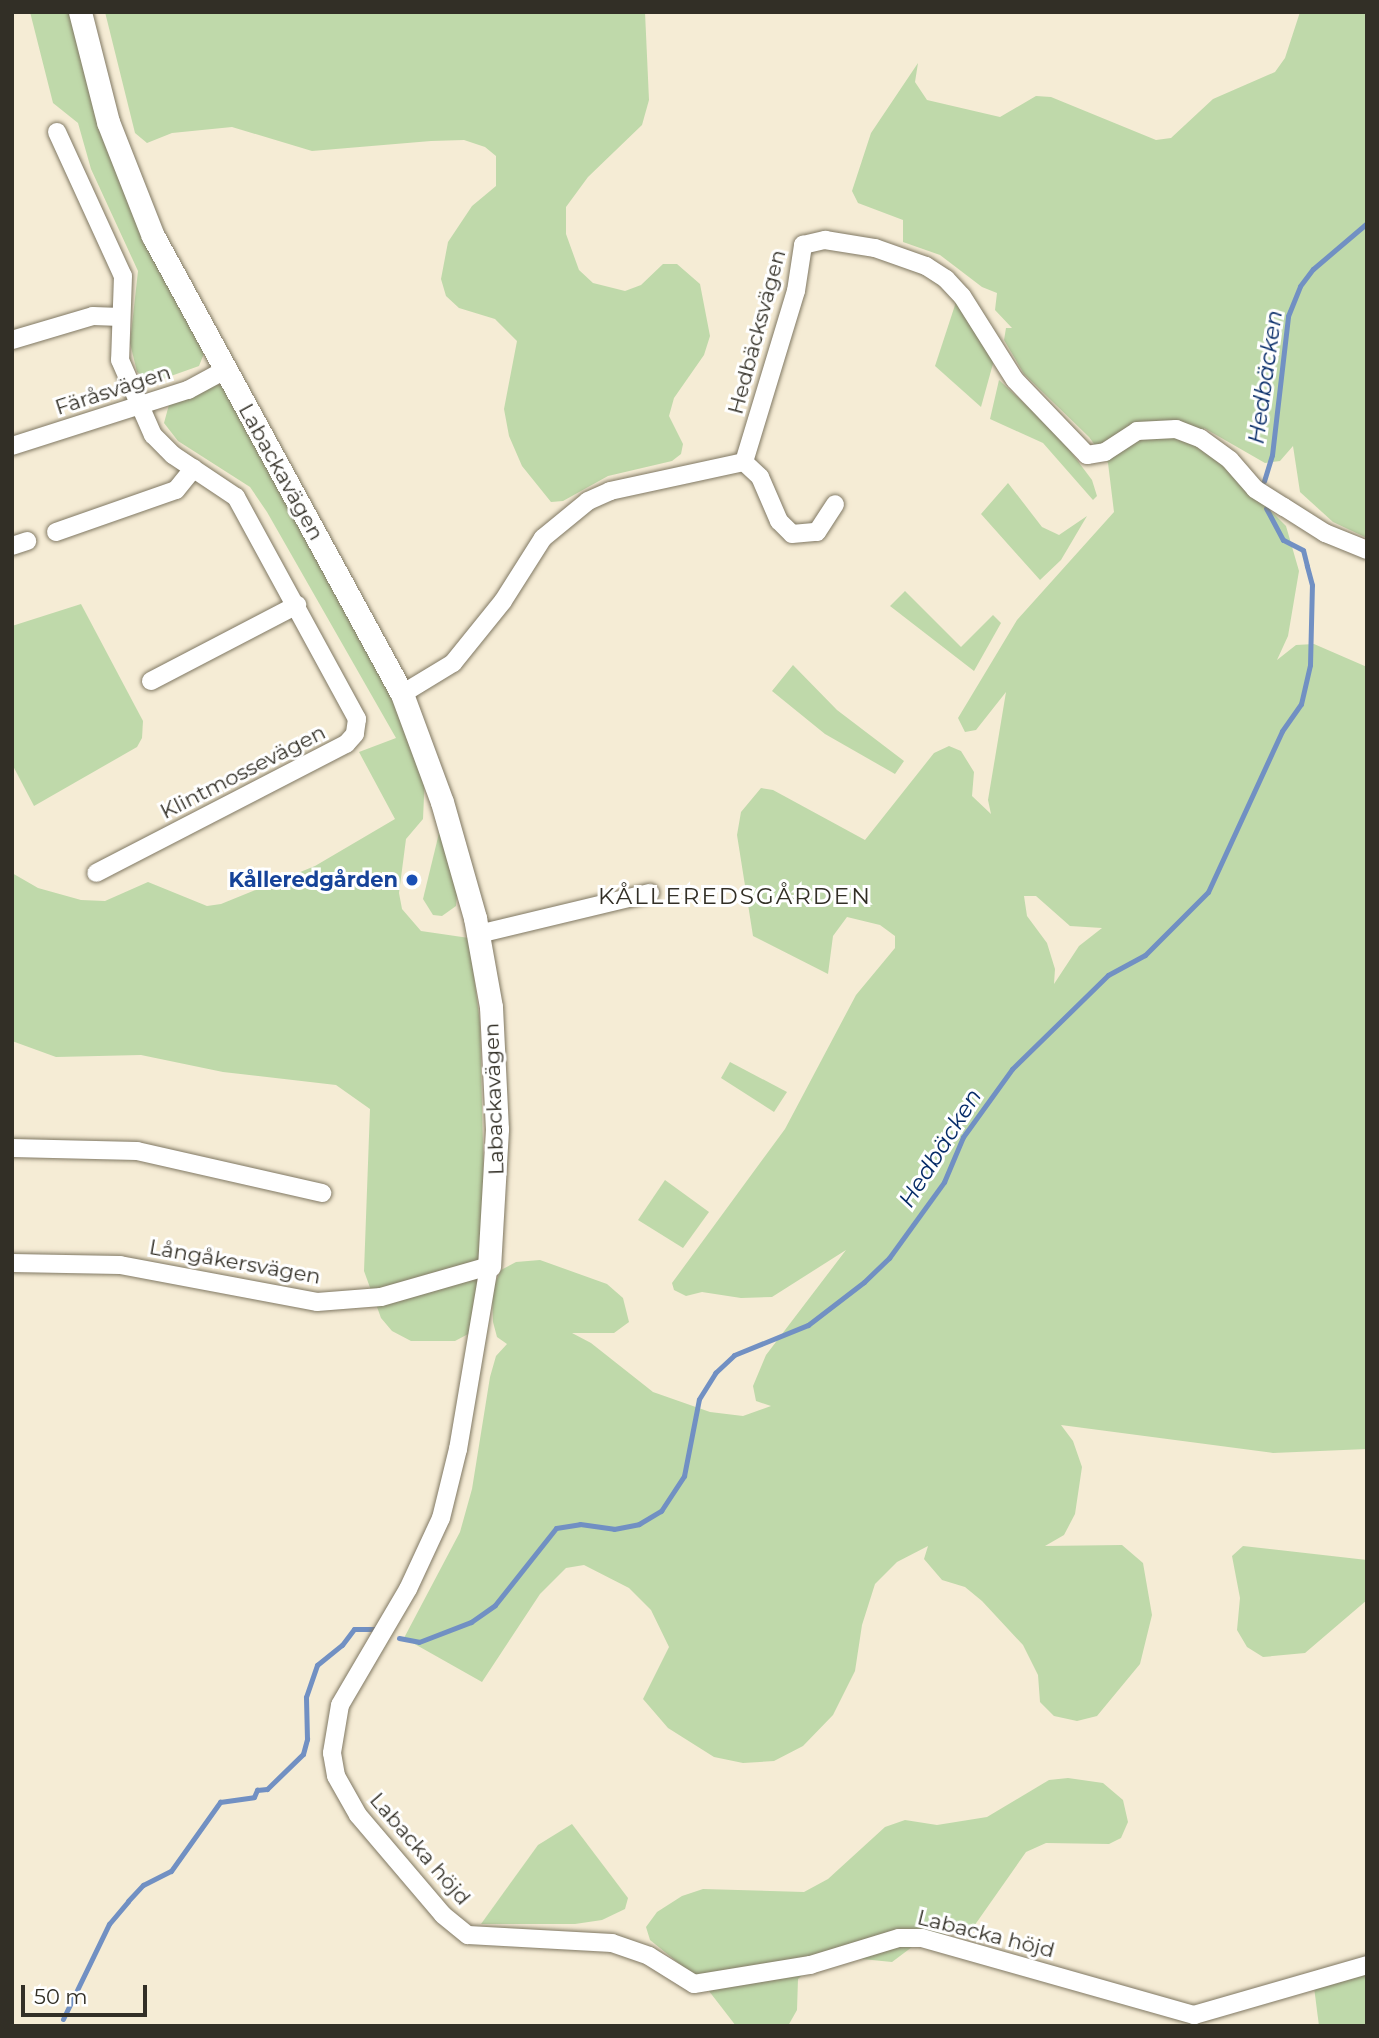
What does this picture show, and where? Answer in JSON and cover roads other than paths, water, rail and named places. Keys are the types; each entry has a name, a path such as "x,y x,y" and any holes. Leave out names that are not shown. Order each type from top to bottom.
{"street":[{"name":"Labackavägen","path":"80,12 108,122 129,181 225,370 402,694 461,858 479,934 496,1072 496,1201 489,1266"},
{"name":"Klintmossevägen","path":"57,132 122,276 120,360 153,435 173,456 236,497 354,709 355,734 346,744 96,873"},
{"name":"Hedbäcksvägen","path":"744,462 796,291 803,245 846,242 904,257 946,279 975,314 1014,380 1087,455 1105,452 1137,431 1176,429 1220,453 1255,489 1294,514 1367,550"},
{"path":"12,340 93,316 121,317"},
{"name":"Färåsvägen","path":"12,446 188,390 225,370"},
{"path":"402,694 453,663 503,601 543,538 588,501 610,491 744,462 760,477 779,521 792,534 817,532 835,504"},
{"path":"56,532 176,490 194,468"},
{"path":"151,681 297,605"},
{"path":"479,934 650,893"},
{"path":"12,1148 137,1151 322,1193"},
{"name":"Långåkersvägen","path":"12,1263 120,1265 317,1302 381,1297 489,1266"},
{"name":"Labacka höjd","path":"489,1266 458,1449 441,1518 408,1589 340,1705 332,1754 336,1776 358,1815 454,1925 468,1935 486,1940 555,1936 612,1943 649,1956 694,1984 810,1965 899,1938 922,1938 1194,2015 1367,1965"}],"waterway":[{"name":"Hedbäcken","path":"1264,481 1272,455 1288,316 1300,286 1313,269 1367,223"},
{"name":"Hedbäcken","path":"399,1638 419,1642 471,1622 495,1605 556,1528 580,1524 614,1529 639,1524 661,1511 684,1476 699,1399 715,1373 734,1355 808,1325 864,1282 889,1258 944,1182 963,1137 1012,1069 1108,975 1145,955 1208,892 1282,731 1301,704 1310,665 1312,585 1303,550 1283,540 1266,508"},
{"name":"Hedbäcken","path":"63,2019 109,1924 128,1901 143,1885 171,1871 220,1802 254,1797 257,1790 267,1789 303,1754 307,1739 306,1697 317,1665 342,1645 354,1629 379,1629"}],"place":[{"name":"Kålleredgården","path":"412,880"}],"district":[{"name":"KÅLLEREDSGÅRDEN","path":"735,896"}]}
